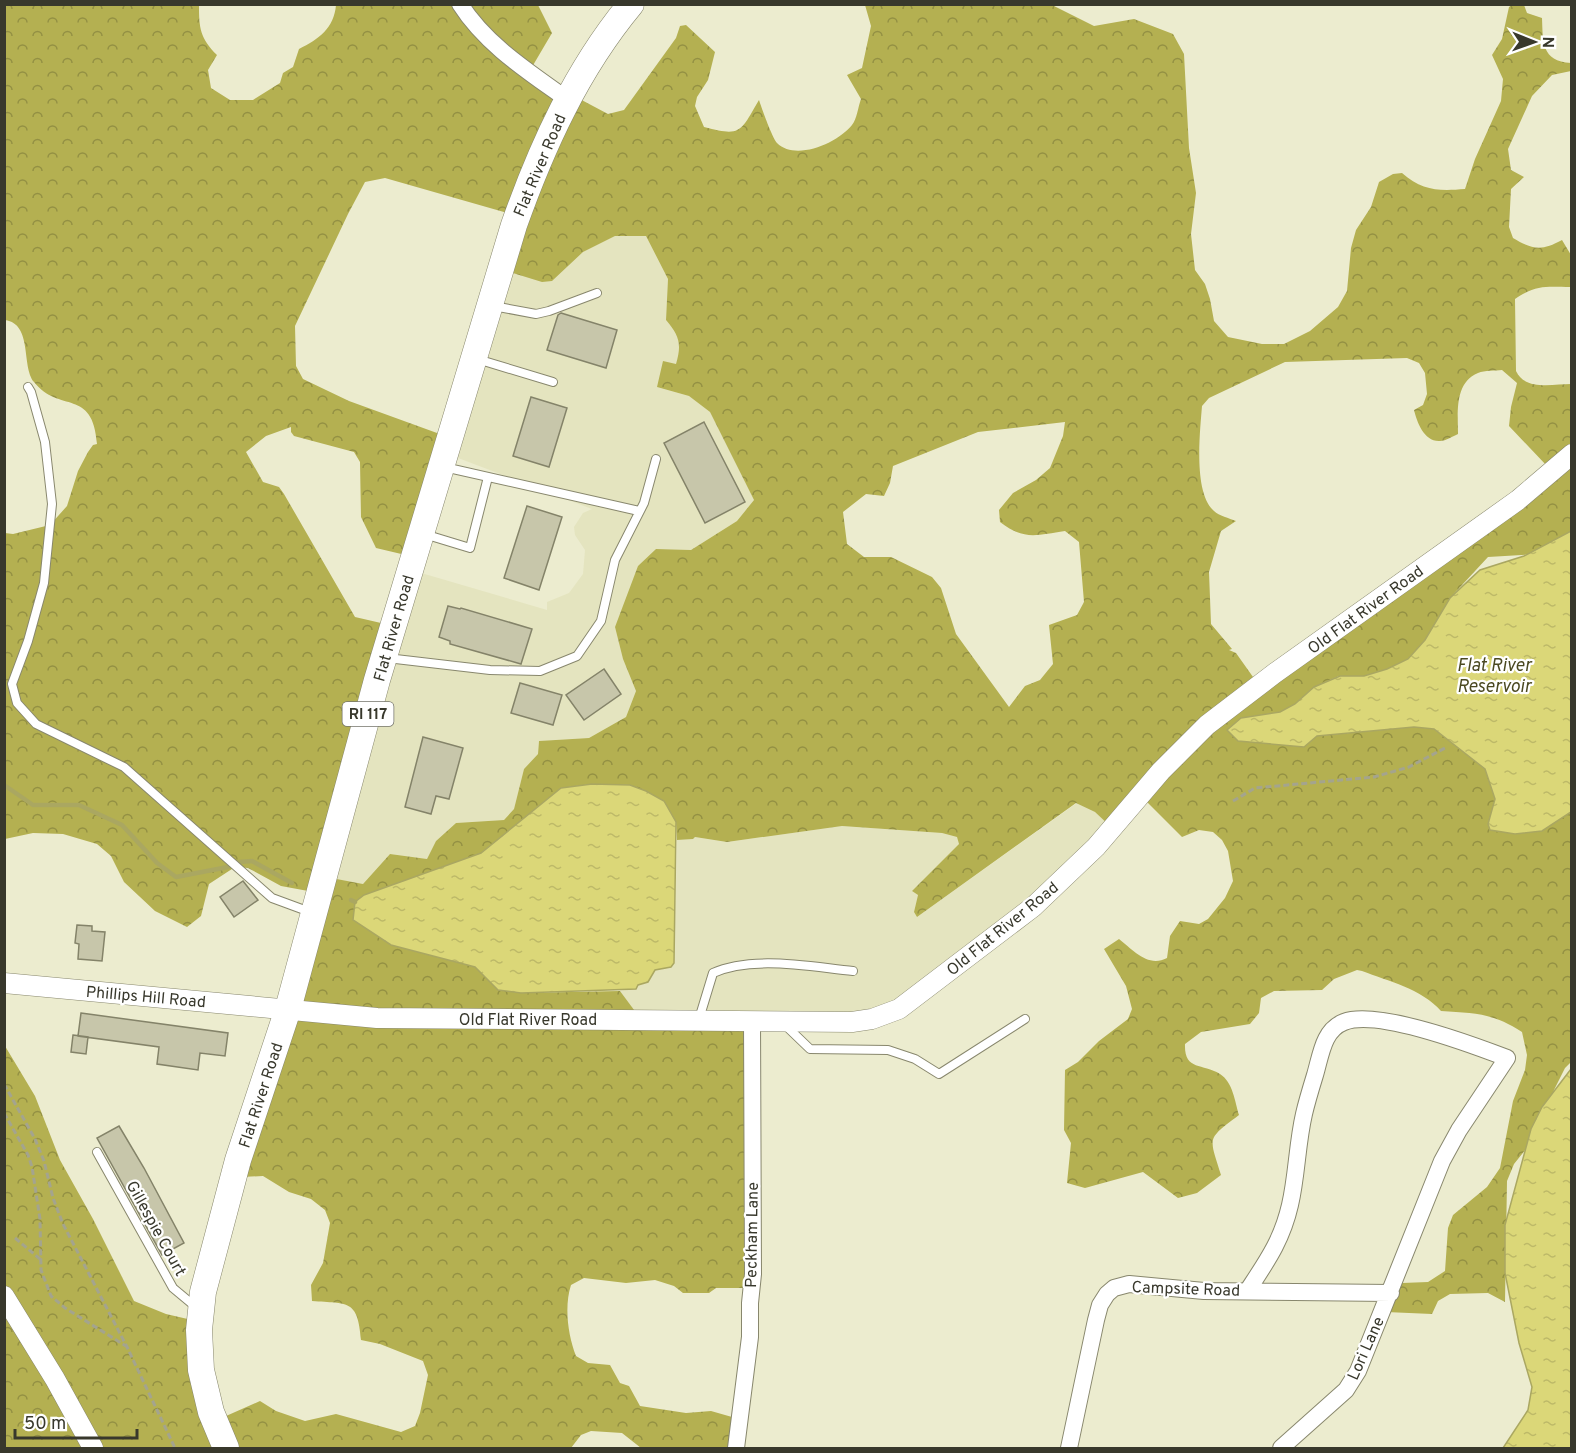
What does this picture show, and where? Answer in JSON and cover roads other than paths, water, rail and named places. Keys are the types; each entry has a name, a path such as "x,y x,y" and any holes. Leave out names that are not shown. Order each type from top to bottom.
{"main road":[{"name":"Flat River Road","path":"226,1449 211,1412 201,1371 200,1310 238,1160 288,1009 384,657 440,466 530,177 568,100 605,37 631,4"}],"street":[{"path":"460,4 482,32 509,57 568,100"},
{"name":"Old Flat River Road","path":"288,1009 377,1018 852,1022 872,1019 899,1009 1033,907 1096,847 1161,771 1208,725 1275,673 1518,500 1572,454"},
{"name":"Phillips Hill Road","path":"4,983 288,1009"},
{"name":"Lori Lane","path":"1248,1290 1275,1249 1282,1231 1290,1204 1304,1114 1323,1042 1334,1027 1345,1022 1375,1019 1456,1039 1507,1058 1458,1130 1442,1161 1358,1371 1346,1390 1281,1449"},
{"name":"Peckham Lane","path":"736,1449 750,1337 753,1274 752,1020"},
{"name":"Campsite Road","path":"1069,1449 1100,1305 1113,1288 1129,1284 1193,1290 1391,1293"},
{"path":"4,1296 55,1379 93,1449"}],"lane":[{"path":"490,306 536,314 597,293"},
{"path":"474,358 554,382"},
{"path":"27,387 31,392 45,442 52,504 44,584 28,641 12,684 17,703 36,723 124,767 272,898 313,913"},
{"path":"384,657 490,670 540,671 578,656 601,621 615,560 639,511 656,459"},
{"path":"440,466 639,511"},
{"path":"421,533 470,548 488,477"},
{"path":"699,1020 713,973 728,966 779,964 853,971"},
{"path":"782,1021 810,1049 888,1050 915,1059 939,1074 1025,1019"},
{"name":"Gillespie Court","path":"97,1152 173,1288 200,1310"}],"water":[{"name":"Flat River Reservoir","path":"1571,531 1571,812 1542,831 1515,834 1490,830 1488,824 1495,799 1485,769 1434,729 1414,727 1317,736 1304,747 1238,741 1227,730 1241,718 1280,712 1295,704 1314,687 1340,676 1364,676 1408,659 1425,640 1450,598 1480,570 1524,556"},
{"path":"592,784 630,785 646,791 664,801 676,822 674,963 671,967 655,970 648,982 638,985 636,989 521,993 498,990 475,967 391,945 353,920 355,902 364,895 481,853 561,788"},
{"path":"1571,1069 1571,1448 1503,1448 1528,1410 1532,1387 1519,1343 1505,1273 1505,1225 1531,1129 1542,1107"}],"waterway":[{"path":"4,785 33,805 79,805 122,825 157,863 176,877 228,867"},
{"path":"239,862 252,861 292,883"},
{"path":"351,900 355,902"}]}
